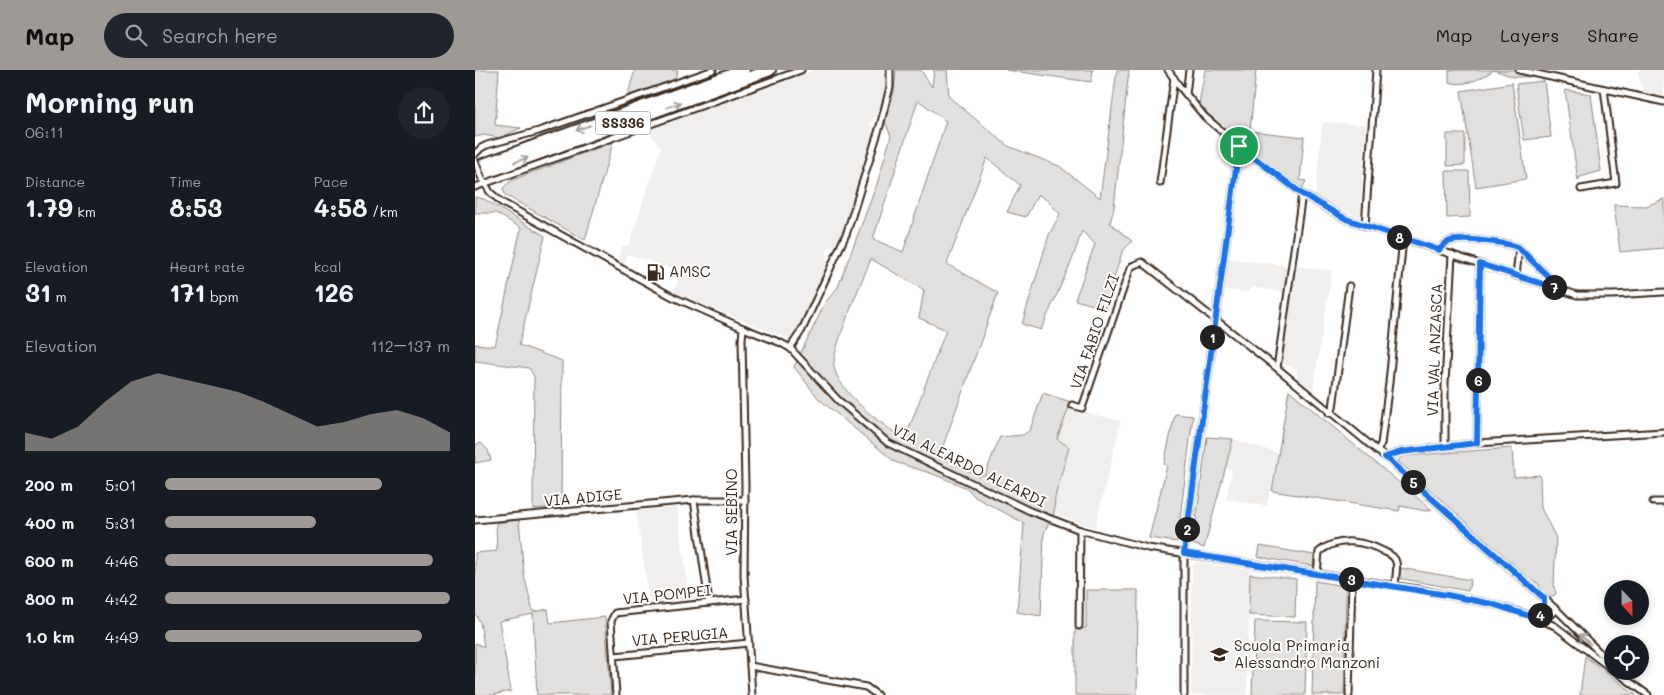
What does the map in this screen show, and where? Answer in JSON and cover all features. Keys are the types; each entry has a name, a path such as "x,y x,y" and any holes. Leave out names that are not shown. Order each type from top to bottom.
{"highway":[{"name":"SS336","path":"475,167 744,70"},
{"name":"SS336","path":"480,180 770,70"}],"street":[{"path":"475,154 487,145 539,131 713,70"},
{"path":"475,187 480,180 532,165 801,70"},
{"path":"790,348 802,330 847,232 880,126 890,87 891,70"},
{"path":"1168,70 1205,117 1239,146 1302,194 1346,219 1516,276 1581,295 1664,292"},
{"path":"1186,94 1189,70"},
{"path":"1365,226 1376,70"},
{"path":"1519,70 1664,102"},
{"path":"1160,183 1174,78"},
{"path":"1581,189 1616,183 1604,89"},
{"path":"1185,695 1184,553 1239,146"},
{"path":"475,161 480,180"},
{"name":"VIA ALEARDO ALEARDI","path":"480,180 501,202 673,297 790,348 838,400 888,444 1030,511 1080,530 1148,548 1352,579 1473,600 1536,618 1555,626 1604,663"},
{"path":"1277,368 1302,194"},
{"path":"1377,451 1381,444 1389,383 1403,238"},
{"path":"1439,250 1448,242 1471,240 1505,243 1519,248 1562,290"},
{"path":"1516,276 1519,248"},
{"name":"VIA VAL ANZASCA","path":"1445,447 1445,384 1452,254"},
{"name":"VIA FABIO FILZI","path":"1073,405 1082,408 1130,269 1135,264 1142,262 1277,368 1329,413 1385,457 1544,598 1604,658"},
{"path":"1477,443 1480,264"},
{"path":"1329,413 1333,408 1349,286"},
{"name":"VIA SEBINO","path":"743,328 741,340 746,599 752,695"},
{"path":"1385,457 1401,452 1477,443 1664,432"},
{"path":"694,500 709,603"},
{"name":"VIA ADIGE","path":"475,520 694,500 745,500"},
{"path":"1653,502 1664,502"},
{"path":"1079,626 1080,530"},
{"path":"1317,574 1319,552 1324,548 1341,542 1360,542 1391,555 1395,560 1397,564 1395,586"},
{"path":"1349,695 1352,579"},
{"path":"1536,618 1544,610 1544,598"},
{"name":"VIA POMPEI","path":"616,695 611,621 615,613 746,599"},
{"path":"1544,610 1557,610"},
{"path":"1542,620 1557,610"},
{"name":"VIA PERUGIA","path":"614,656 749,643"},
{"path":"751,666 866,687 877,695"},
{"path":"1627,680 1648,695"}],"shaded area":[{"path":"475,70 499,70 495,125 521,128 499,138 484,135 475,137"},
{"path":"635,70 678,70 674,82 637,95 628,94"},
{"name":"AMSC","path":"813,70 887,70 888,86 879,116 873,118 870,124 876,131 843,232 835,247 829,247 826,255 828,262 794,338 787,342 787,338 673,293 681,272 628,254 624,265 621,265 618,257 622,246 629,245 661,147 647,130"},
{"path":"896,70 921,70 932,87 934,70 947,70 949,97 1008,146 1059,166 1100,198 1117,70 1129,70 1114,208 1110,223 1132,241 1122,252 1105,308 1075,300 1095,244 1082,231 1072,260 1041,330 1022,324 1049,235 1060,214 1038,194 1026,217 1007,212 1020,185 987,158 947,264 998,293 943,446 945,456 978,476 985,474 1000,437 1023,435 1030,430 1043,393 1071,402 1057,439 1069,447 1055,497 1054,513 1044,533 1041,616 1017,612 1024,523 975,497 967,488 933,474 895,462 819,399 794,367 825,303 838,287 877,184 891,136 885,122 894,91","holes":["918,100 946,121 903,252 873,239","871,259 924,290 919,318 946,330 905,439 885,426 853,398 844,387 834,367 834,358 842,331"]},
{"path":"1006,70 1093,70 1091,82"},
{"path":"1205,70 1256,70 1250,131 1304,137 1300,180 1306,181 1302,188 1247,149 1200,107"},
{"path":"1449,70 1494,70 1478,79 1461,84 1449,82"},
{"path":"1494,70 1541,70 1541,77 1514,77"},
{"path":"1638,70 1664,70 1664,96 1642,93"},
{"path":"1544,81 1551,137 1524,140 1516,84"},
{"path":"1512,83 1526,179 1476,187 1461,91"},
{"path":"1565,90 1591,94 1601,171 1580,177 1578,181"},
{"path":"1324,122 1366,125 1360,218 1315,198 1322,126"},
{"path":"1447,134 1465,134 1465,165 1447,166"},
{"path":"613,142 585,240 505,195 503,188 512,180"},
{"path":"1446,171 1469,171 1470,217 1447,218"},
{"path":"475,197 484,199 545,236 519,345 562,361 561,507 533,509 534,376 529,368 475,361 475,344 495,346 521,228 496,213 475,213"},
{"path":"1664,199 1664,248 1620,252 1614,205 1646,206"},
{"path":"1226,258 1287,266 1283,292 1252,287 1249,292 1223,290"},
{"path":"1296,266 1332,271 1313,390 1297,378 1297,369 1284,364 1282,360"},
{"path":"1289,390 1432,510 1426,511 1400,506 1399,511 1272,491"},
{"path":"1069,408 1121,421 1095,528 1054,513 1055,497 1069,447 1057,440"},
{"path":"1175,414 1193,416 1177,542 1149,538 1167,466 1164,464"},
{"path":"1207,437 1233,439 1204,548 1193,544"},
{"path":"1233,439 1278,453 1267,506 1226,499 1232,470 1225,468"},
{"path":"481,443 488,450 491,460 475,463 475,445"},
{"path":"1512,448 1514,477 1540,475 1541,508 1556,538 1554,585 1556,594 1550,598 1542,594 1538,583 1532,581 1398,461 1402,456"},
{"path":"677,507 690,601 650,605 636,511"},
{"path":"519,520 524,575 533,612 548,609 550,623 605,617 611,695 537,695 533,614 499,621 511,691 493,695 475,695 475,643 484,647 480,622 475,613 475,553 497,551 496,523"},
{"path":"1260,546 1314,555 1313,566 1258,557"},
{"name":"Scuola Primaria Alessandro Manzoni","path":"1196,562 1250,570 1247,695 1191,695 1192,565"},
{"path":"1400,568 1471,580 1468,591 1398,578"},
{"path":"1250,574 1296,579 1295,617 1249,615"},
{"path":"1315,581 1338,585 1346,589 1344,695 1312,695"},
{"path":"1086,590 1138,590 1137,695 1075,695 1075,629 1086,628"},
{"path":"1255,621 1307,622 1305,695 1252,695"},
{"path":"1585,656 1604,671 1604,680 1616,680 1636,695 1580,695"}],"place":[{"name":"AMSC","path":"655,272"},
{"name":"Scuola Primaria Alessandro Manzoni","path":"1220,655"}],"route":[{"path":"1239,146 1302,194 1346,219 1439,250 1448,242 1471,240 1513,245 1519,248 1562,290 1480,264 1477,443 1401,452 1385,457 1544,598 1544,610 1536,618 1492,604 1447,595 1184,553 1239,146"}]}
